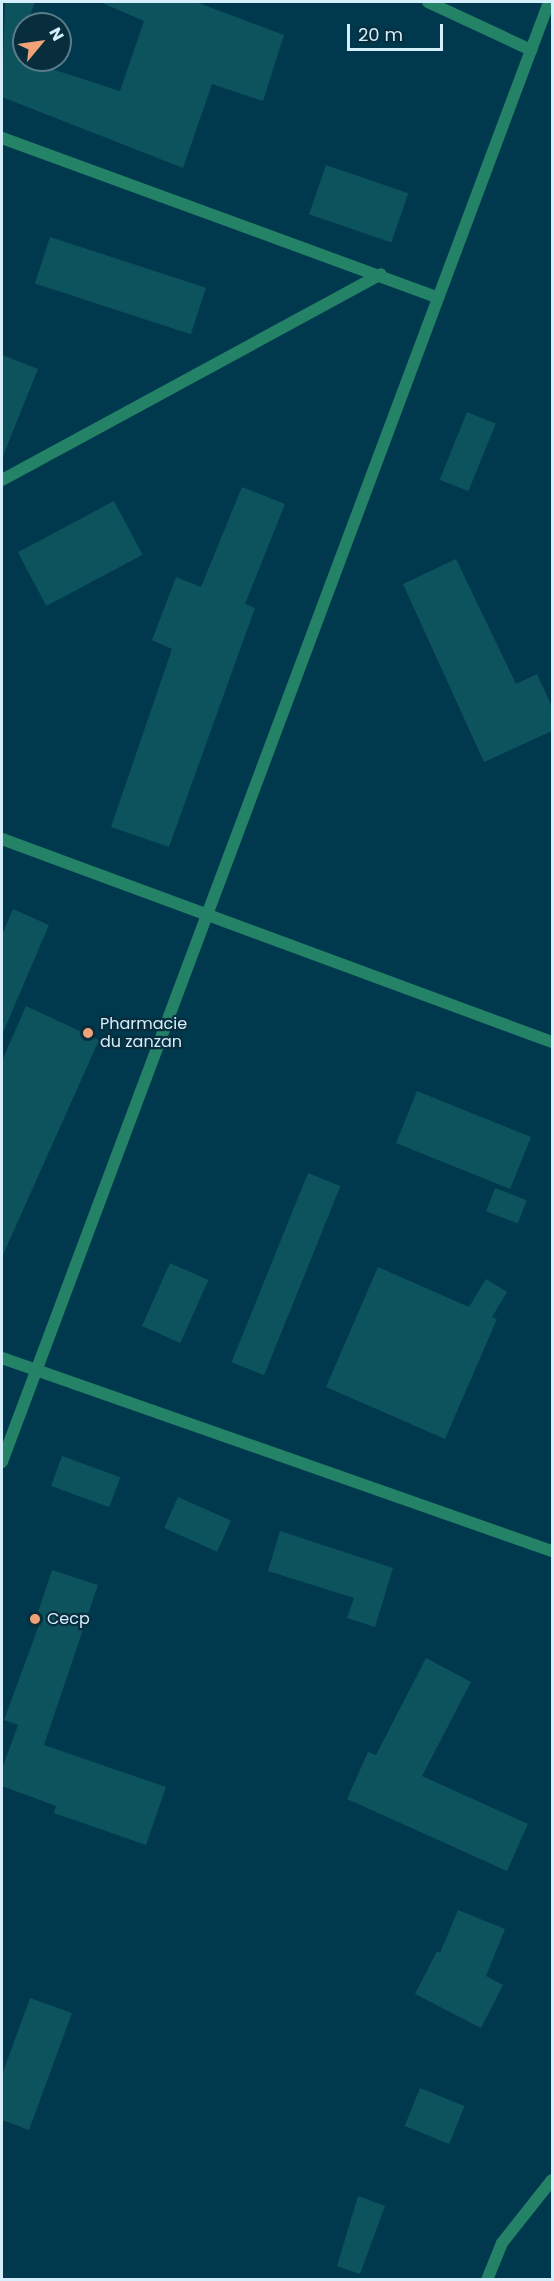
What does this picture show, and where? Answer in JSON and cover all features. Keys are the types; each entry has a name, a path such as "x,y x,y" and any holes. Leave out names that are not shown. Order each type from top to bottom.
{"street":[{"path":"428,2 531,50"},
{"path":"2,1462 204,914 549,2"},
{"path":"2,138 381,274 436,297"},
{"path":"2,480 381,274"},
{"path":"2,839 552,1042"},
{"path":"2,1358 552,1551"},
{"path":"487,2280 502,2243 552,2180"}],"building":[{"path":"5,2 35,2 31,12 12,12 12,72 61,72 120,91 144,21 100,2 196,2 284,35 263,101 212,84 183,168 2,97"},
{"path":"326,165 408,193 391,242 309,214"},
{"path":"50,237 206,288 191,334 35,284"},
{"path":"2,355 38,369 3,456 2,456"},
{"path":"467,412 496,424 468,491 440,480"},
{"path":"242,487 285,504 245,604 255,608 169,847 111,827 172,649 152,640 176,577 201,587"},
{"path":"114,501 143,555 46,606 18,552"},
{"path":"456,559 516,684 537,674 552,707 552,731 484,762 403,584"},
{"path":"13,909 49,925 2,1035 2,935"},
{"path":"26,1006 99,1040 2,1257 2,1061"},
{"path":"417,1091 531,1137 510,1189 396,1143"},
{"path":"308,1173 340,1186 264,1375 232,1362"},
{"path":"495,1188 527,1200 518,1224 486,1211"},
{"path":"170,1263 208,1280 180,1343 142,1326"},
{"path":"378,1267 469,1307 486,1279 507,1292 492,1317 497,1319 445,1439 326,1387"},
{"path":"62,1456 120,1477 109,1507 51,1486"},
{"path":"178,1497 231,1521 217,1552 164,1528"},
{"path":"280,1531 393,1568 375,1627 347,1618 354,1598 268,1571"},
{"path":"52,1570 98,1585 44,1745 166,1787 146,1845 54,1813 56,1806 2,1786 2,1769 18,1725 4,1720 39,1625 34,1624"},
{"path":"426,1658 471,1682 422,1776 528,1824 507,1871 347,1799 368,1752 376,1755"},
{"path":"458,1910 505,1929 486,1976 503,1985 481,2028 415,1994 437,1951 440,1953"},
{"path":"30,1998 72,2013 29,2130 2,2120 2,2075"},
{"path":"420,2088 465,2106 449,2144 405,2126"},
{"path":"358,2196 385,2206 360,2274 337,2266"}],"place":[{"name":"Pharmacie du zanzan","path":"88,1033"},
{"name":"Cecp","path":"35,1619"}]}
